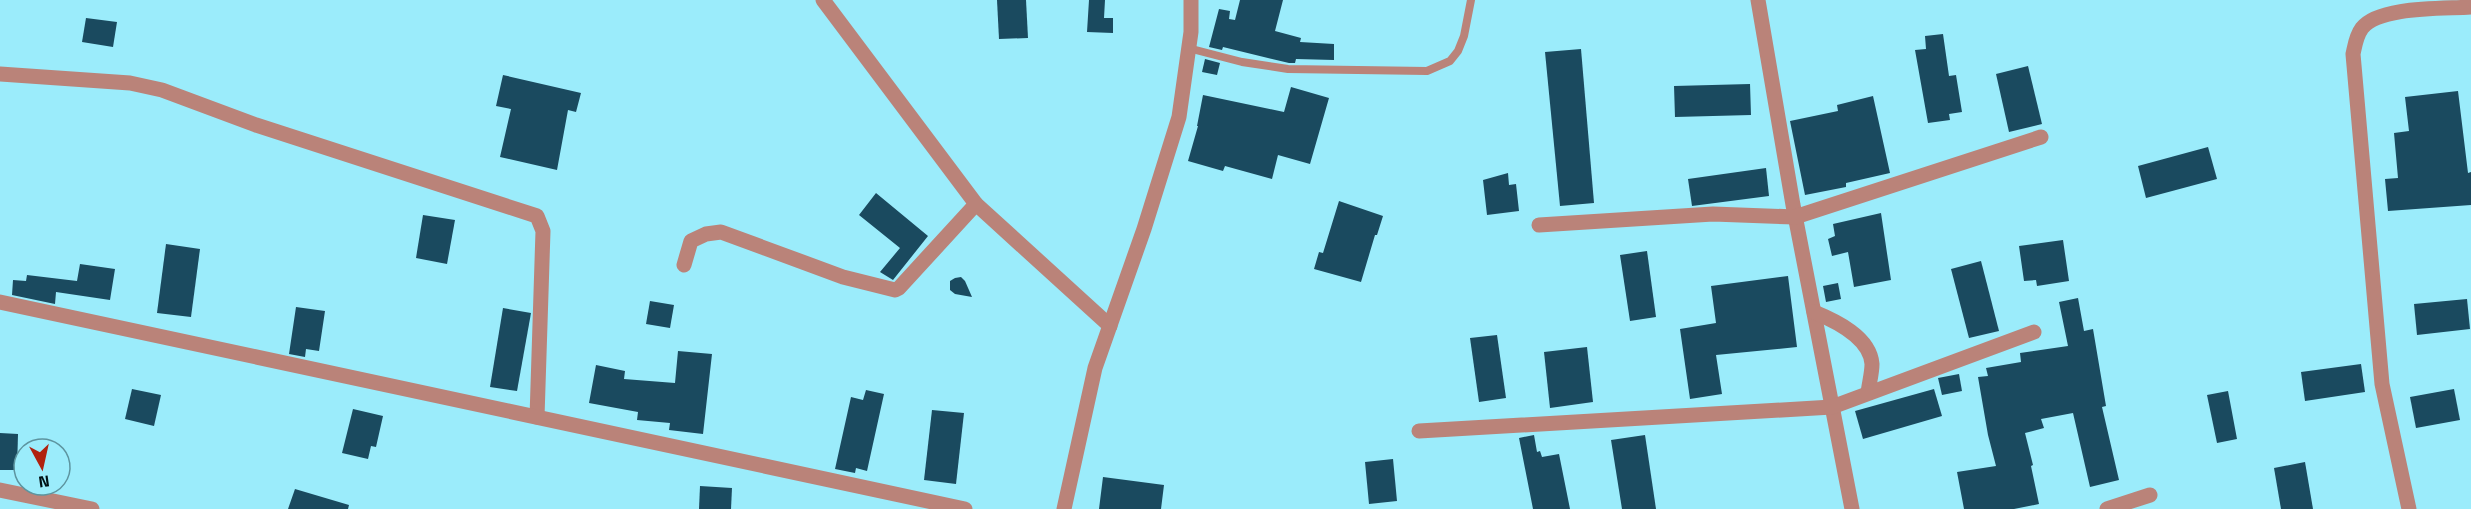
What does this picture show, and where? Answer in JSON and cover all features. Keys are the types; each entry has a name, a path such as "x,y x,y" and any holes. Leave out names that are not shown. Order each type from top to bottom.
{"street":[{"path":"823,0 976,204 1110,326"},
{"path":"1064,509 1095,368 1144,229 1179,117 1188,48 1191,0"},
{"path":"1758,0 1795,217 1852,509"},
{"path":"2409,509 2382,384 2353,54 2355,40 2362,27 2378,16 2471,7"},
{"path":"0,75 130,82 162,90 256,125 537,216 543,231 537,417"},
{"path":"1539,225 1713,214 1795,217 2041,136"},
{"path":"684,265 692,241 706,234 721,232 843,277 895,290 976,204"},
{"path":"0,302 965,509"},
{"path":"1814,312 1850,330 1866,347 1872,364 1868,393"},
{"path":"1419,431 1832,407 2034,332"},
{"path":"0,490 92,509"},
{"path":"2107,509 2150,495"}],"lane":[{"path":"1188,48 1242,62 1288,69 1427,71 1450,61 1458,51 1464,36 1471,0"}],"building":[{"path":"997,0 1026,0 1028,38 999,39"},
{"path":"1089,0 1105,0 1104,18 1113,18 1113,33 1087,32"},
{"path":"1240,0 1283,0 1275,31 1301,38 1300,42 1334,44 1334,60 1296,59 1295,63 1289,63 1223,47 1222,50 1209,47 1219,9 1230,11 1229,19 1235,20"},
{"path":"86,18 117,22 113,47 82,42"},
{"path":"1943,34 1949,76 1956,75 1962,112 1949,114 1950,120 1928,123 1915,50 1926,49 1925,36"},
{"path":"1581,49 1594,203 1560,206 1545,52"},
{"path":"1205,59 1220,63 1217,75 1202,72"},
{"path":"2028,66 2042,124 2009,132 1996,74"},
{"path":"503,75 581,93 576,112 568,110 557,170 500,157 511,109 496,106"},
{"path":"1750,84 1751,115 1675,117 1674,86"},
{"path":"1291,87 1329,98 1310,164 1278,155 1272,179 1225,166 1223,171 1188,161 1198,126 1203,95 1284,112"},
{"path":"2458,91 2468,173 2471,172 2471,205 2388,211 2385,179 2398,178 2394,133 2409,131 2405,97"},
{"path":"1873,96 1890,173 1846,183 1846,187 1805,195 1790,121 1838,111 1837,105"},
{"path":"2208,147 2217,179 2146,198 2138,166"},
{"path":"1766,168 1769,196 1692,206 1688,179"},
{"path":"1508,173 1509,185 1516,184 1519,211 1487,215 1483,180"},
{"path":"876,193 928,236 893,280 880,272 900,248 859,215"},
{"path":"1339,201 1383,216 1361,282 1314,269 1319,252 1323,253"},
{"path":"1881,213 1891,280 1854,287 1848,252 1832,256 1828,239 1835,236 1833,224"},
{"path":"423,215 455,220 447,264 416,258"},
{"path":"2063,240 2069,281 2037,286 2036,280 2024,281 2019,246"},
{"path":"166,244 200,249 191,317 157,313"},
{"path":"1647,251 1656,317 1630,321 1620,255"},
{"path":"1981,261 1999,331 1969,338 1951,269"},
{"path":"80,264 115,269 110,300 56,292 55,304 12,295 13,280 26,281 27,275 77,281"},
{"path":"1788,276 1797,347 1716,355 1722,394 1690,399 1680,329 1716,323 1711,286"},
{"path":"961,277 972,297 955,294 950,290 950,281"},
{"path":"1838,283 1841,299 1826,302 1823,286"},
{"path":"2078,298 2084,331 2093,329 2106,406 2102,407 2119,480 2090,487 2073,413 2041,419 2044,428 2025,433 2039,504 2014,509 1964,509 1957,472 1996,466 1978,377 1988,376 1986,368 2021,362 2020,353 2068,346 2059,302"},
{"path":"2467,299 2470,329 2417,335 2414,304"},
{"path":"650,301 674,305 670,328 646,324"},
{"path":"296,307 325,311 319,351 306,349 305,357 289,354"},
{"path":"503,308 531,313 517,391 490,387"},
{"path":"1497,335 1506,398 1479,402 1470,338"},
{"path":"1587,347 1593,402 1550,408 1544,352"},
{"path":"678,351 712,354 703,434 669,430 670,423 637,420 638,412 589,403 596,365 625,371 624,379 675,383"},
{"path":"2361,364 2365,392 2305,401 2301,372"},
{"path":"1959,374 1962,391 1942,395 1938,378"},
{"path":"132,389 161,395 154,426 125,419"},
{"path":"1934,389 1942,416 1863,439 1855,411"},
{"path":"2454,389 2460,420 2416,428 2410,397"},
{"path":"866,390 884,394 867,471 856,468 855,473 835,469 851,397 863,400"},
{"path":"2228,391 2237,439 2217,443 2207,395"},
{"path":"353,409 383,416 376,447 371,446 368,459 342,453"},
{"path":"932,410 964,413 956,484 924,480"},
{"path":"0,433 18,434 18,437 12,437 12,470 0,470"},
{"path":"1534,435 1537,452 1540,451 1542,457 1559,454 1570,509 1533,509 1519,438"},
{"path":"1645,435 1656,509 1622,509 1611,440"},
{"path":"1393,459 1397,501 1369,504 1365,462"},
{"path":"2305,462 2313,509 2281,509 2274,468"},
{"path":"1103,477 1164,485 1161,509 1099,509"},
{"path":"700,486 732,488 731,509 699,509"},
{"path":"295,489 349,505 348,509 288,509"}]}
